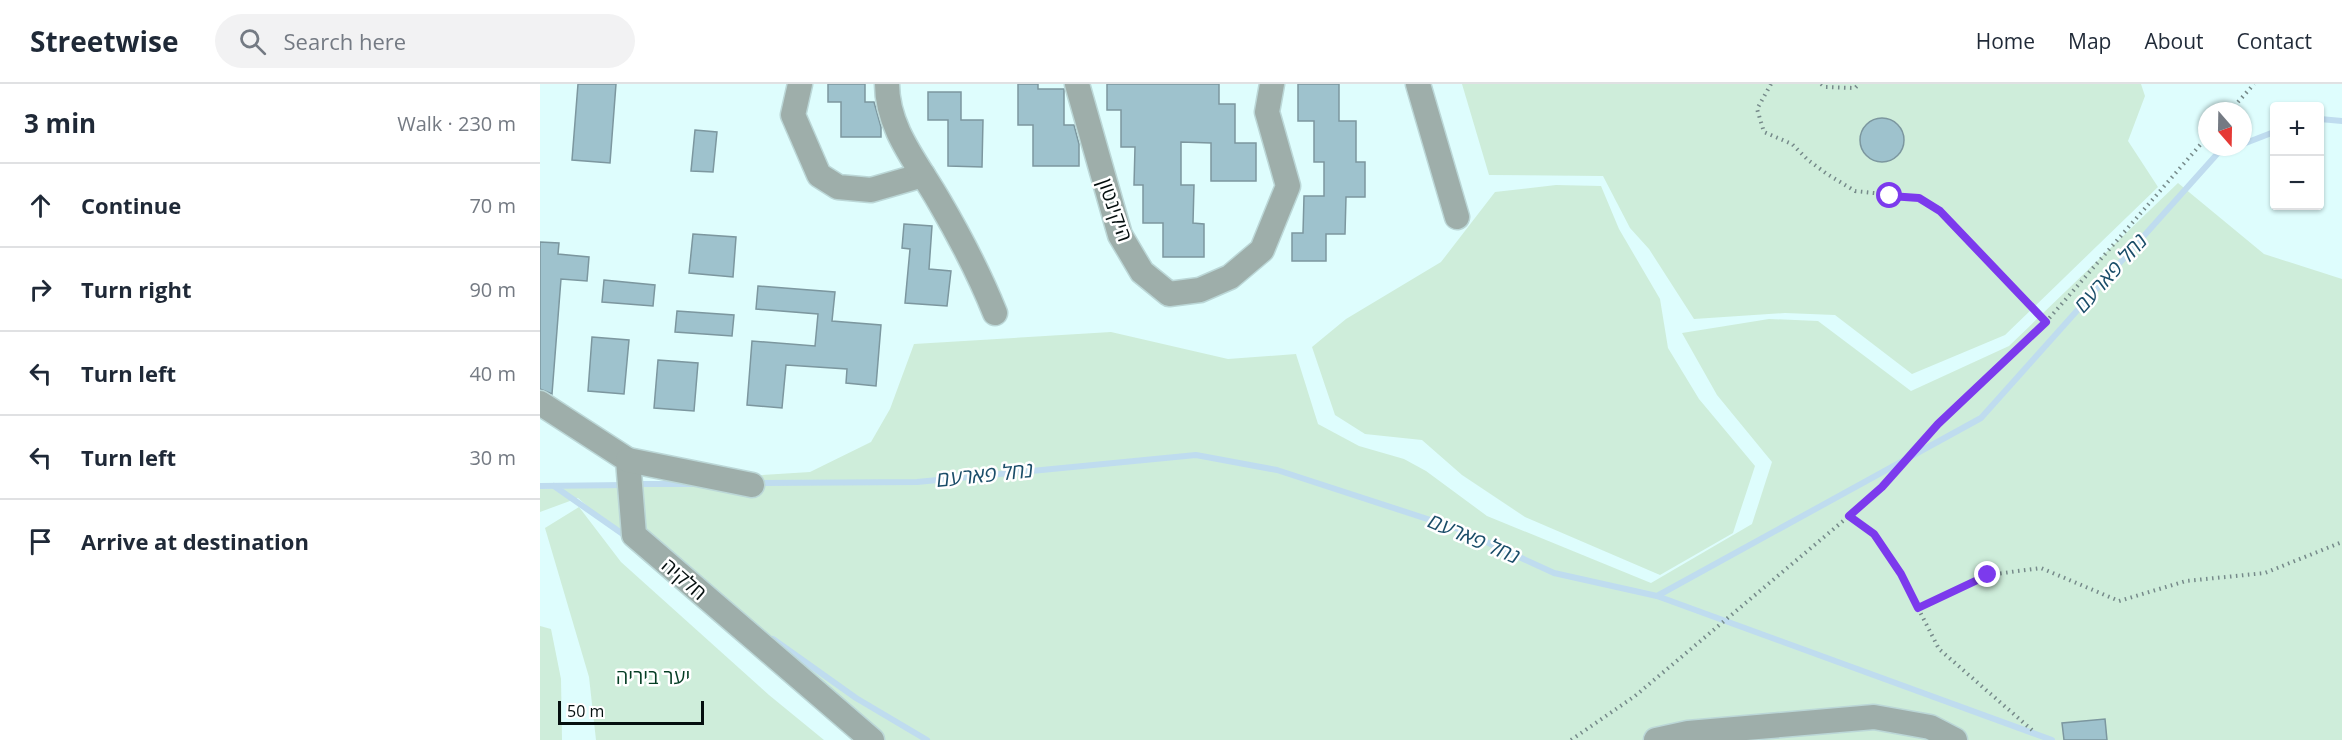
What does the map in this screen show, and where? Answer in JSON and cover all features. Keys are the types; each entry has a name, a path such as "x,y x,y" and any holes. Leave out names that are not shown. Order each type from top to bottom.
{"street":[{"path":"800,84 793,115 819,175 838,187 871,190 923,175"},
{"path":"887,84 887,97 904,146 979,273 995,312"},
{"name":"היקינטון","path":"1077,84 1120,235 1142,272 1169,294 1200,290 1230,277 1262,250 1288,186 1267,112 1272,84"},
{"path":"1418,84 1458,217"},
{"path":"540,403 628,460 752,485"},
{"name":"חלקיה","path":"628,460 634,535 872,740"},
{"path":"1656,740 1688,733 1874,717 1930,727 1955,740"}],"path":[{"path":"1771,84 1757,110 1764,132 1792,144 1808,160 1855,191 1919,198 1940,211 2046,322"},
{"path":"1821,84 1825,87 1855,88 1859,84"},
{"path":"2238,102 2254,84"},
{"path":"1571,740 1635,696 1882,487 1938,424 2046,322 2198,147"},
{"path":"1849,516 1874,534 1901,574 1939,649 2032,730"},
{"path":"1918,608 1988,575 2040,568 2119,601 2186,581 2265,573 2342,542"}],"green space":[{"path":"1462,84 2141,84 2145,96 2128,141 2158,187 2005,335 1912,374 1835,315 1785,313 1694,319 1649,249 1630,228 1603,176 1489,175"},
{"path":"2178,183 2264,254 2342,279 2342,740 853,740 578,498 540,512 540,489 810,472 871,442 890,409 914,344 1111,332 1228,359 1296,354 1318,424 1359,446 1404,459 1426,471 1487,516 1651,583 1752,524 1772,462 1717,395 1682,333 1769,319 1818,321 1911,391 2009,346"},
{"path":"1556,185 1601,186 1619,229 1660,299 1668,348 1699,399 1755,466 1733,533 1660,575 1525,517 1462,475 1422,440 1365,434 1335,415 1312,347 1346,319 1441,262 1495,192"},
{"name":"יער ביריה","path":"579,507 621,562 769,695 824,740 596,740 589,677 545,528"},
{"name":"יער ביריה","path":"540,626 551,629 561,679 562,740 540,740"}],"building":[{"path":"578,84 616,84 610,163 572,160"},
{"path":"828,84 865,84 865,102 874,102 881,127 881,137 841,137 841,102 828,102"},
{"path":"1018,84 1038,84 1038,89 1064,89 1064,125 1074,125 1079,144 1079,166 1033,166 1033,125 1018,125"},
{"path":"1107,84 1219,84 1219,104 1235,104 1235,143 1256,143 1256,181 1211,181 1211,143 1181,142 1181,185 1194,185 1193,223 1204,224 1204,257 1163,257 1163,223 1143,223 1143,185 1134,185 1135,147 1121,147 1121,110 1107,110"},
{"path":"1298,84 1339,84 1339,121 1356,121 1356,162 1365,162 1365,197 1346,197 1345,234 1326,234 1326,261 1292,261 1292,233 1303,233 1304,196 1324,196 1324,162 1314,162 1314,121 1298,121"},
{"path":"928,92 961,92 961,120 983,120 982,167 948,166 948,120 928,120"},
{"path":"1882,118 1891,119 1898,124 1903,131 1903,149 1898,156 1891,161 1882,162 1873,161 1866,156 1861,149 1860,140 1861,131 1866,124 1873,119"},
{"path":"695,130 717,132 713,172 691,171"},
{"path":"904,224 932,226 929,269 951,271 947,306 905,303 910,249 902,248"},
{"path":"693,234 736,237 733,277 689,273"},
{"path":"540,242 559,243 558,254 589,257 587,281 561,279 552,394 540,389"},
{"path":"604,280 655,285 653,306 602,302"},
{"path":"758,286 835,292 832,321 881,325 876,386 846,383 847,369 786,365 782,408 747,405 752,341 815,346 818,314 756,309"},
{"path":"677,311 734,315 732,336 675,332"},
{"path":"592,337 629,340 624,394 588,391"},
{"path":"658,360 698,363 694,411 654,408"},
{"path":"2105,719 2107,740 2064,740 2062,723"}],"waterway":[{"name":"נחל פארעם","path":"2324,119 2342,121"},
{"name":"נחל פארעם","path":"2252,141 2270,134"},
{"name":"נחל פארעם","path":"756,483 917,482 1196,455 1277,470 1458,529 1554,573 1657,596 1981,418 2215,156"},
{"name":"נחל פארעם","path":"636,484 692,484"},
{"name":"נחל פארעם","path":"540,486 626,485"},
{"path":"554,486 627,537"},
{"path":"1657,596 2052,740"},
{"path":"773,639 856,698 927,740"}],"route":[{"path":"1890,196 1919,198 1940,211 2046,322 1938,424 1882,487 1849,516 1874,534 1901,574 1918,608 1988,575"}]}
